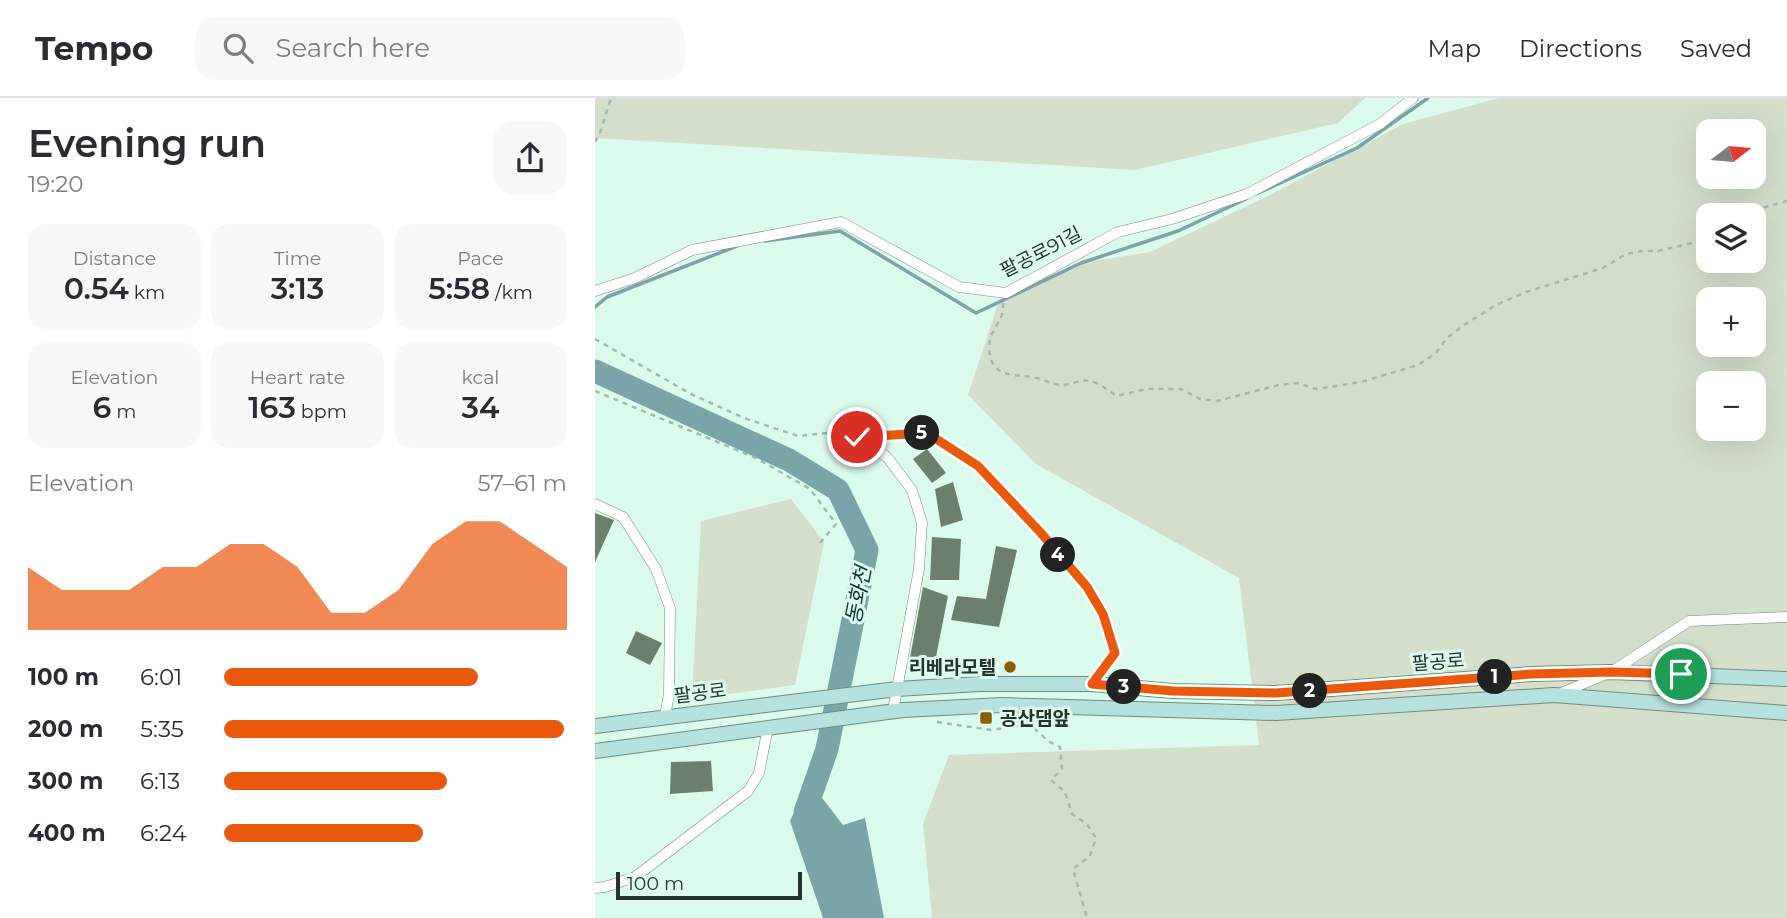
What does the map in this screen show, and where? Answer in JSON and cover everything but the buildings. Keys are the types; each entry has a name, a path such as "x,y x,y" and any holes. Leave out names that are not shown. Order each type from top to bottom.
{"main road":[{"name":"팔공로","path":"595,726 897,689 979,684 1092,684 1173,691 1276,693 1532,674 1611,672 1787,679"},
{"path":"595,751 893,711 1053,706 1276,713 1554,695 1787,713"}],"street":[{"name":"팔공로91길","path":"595,291 635,278 692,250 841,222 959,287 1006,293 1118,232 1172,219 1247,194 1380,124 1413,98"},
{"path":"857,437 927,433 978,466 1087,587 1103,614 1115,653 1092,684"},
{"path":"857,437 887,457 912,490 922,523 919,569 893,711"},
{"path":"595,504 623,517 656,569 670,608 669,695 665,716"},
{"path":"1554,695 1611,672 1689,621 1787,617"},
{"path":"595,888 635,877 748,791 759,773 768,727"}],"path":[{"path":"595,142 611,98"},
{"path":"1766,207 1787,201"},
{"path":"1004,309 1002,321 991,332 989,348 993,362 1002,373 1013,377 1030,376 1062,385 1090,380 1118,396 1146,389 1181,389 1200,399 1217,401 1279,385 1299,383 1316,389 1335,387 1418,365 1435,354 1447,338 1498,303 1603,268 1626,254 1658,251 1696,242"},
{"path":"595,339 691,394 744,418 798,436 837,432 857,437"},
{"path":"595,391 756,458 810,489 836,524 819,544"},
{"path":"932,713 938,723 991,730 1030,724 1048,741 1060,747 1062,769 1051,780 1065,792 1072,814 1087,824 1096,838 1090,856 1073,869 1087,918"}],"green space":[{"path":"595,98 1365,98 1338,123 1135,170 595,138"},
{"path":"1499,98 1787,98 1787,918 932,918 923,824 949,755 1259,745 1239,578 1036,464 968,395 999,301 1081,263 1150,252 1268,196 1403,124"},
{"path":"791,499 824,542 795,685 692,699 701,521"}],"water":[{"path":"809,781 843,825 865,818 884,918 823,918 790,821"}],"waterway":[{"path":"1256,194 1357,148 1428,98"},
{"path":"765,241 840,231 976,313 1081,263 1178,231 1246,199"},
{"path":"595,307 607,297 737,246"},
{"name":"동화천","path":"595,371 789,460 838,490 867,550 827,749 805,812 807,817"}],"place":[{"name":"리베라모텔","path":"1010,667"},
{"name":"공산댐앞","path":"986,718"}],"route":[{"path":"857,437 927,433 978,466 1087,587 1103,614 1115,653 1092,684 1173,691 1276,693 1532,674 1681,674"}]}
